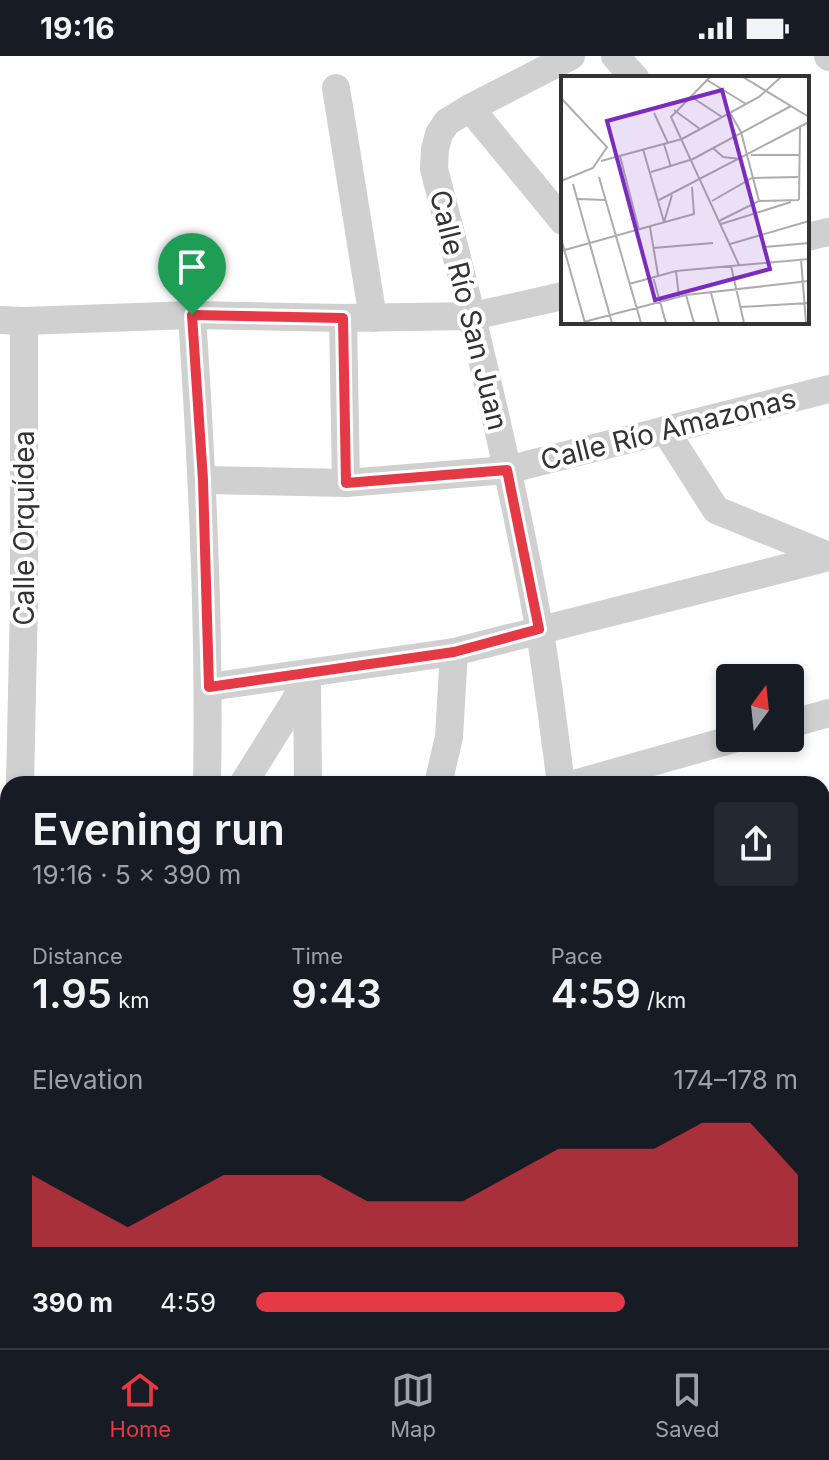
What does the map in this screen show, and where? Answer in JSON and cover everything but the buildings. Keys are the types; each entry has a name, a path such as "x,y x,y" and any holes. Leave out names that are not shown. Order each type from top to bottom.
{"street":[{"path":"561,219 458,115 571,56"},
{"path":"615,56 633,76"},
{"path":"336,88 373,318"},
{"name":"Calle Río San Juan","path":"458,115 439,134 434,169 473,316 507,470 539,629 560,776"},
{"path":"809,237 829,232"},
{"path":"12,320 192,315 343,318 473,316 561,296"},
{"path":"192,315 203,480 209,687 207,776"},
{"path":"343,318 346,483"},
{"name":"Calle Orquídea","path":"12,320 24,601 20,776"},
{"name":"Calle Río Amazonas","path":"203,480 346,483 507,470 829,389"},
{"path":"665,430 716,510 829,556"},
{"path":"209,687 454,652 829,556"},
{"path":"440,776 449,737 454,652"},
{"path":"248,776 295,701 307,674"},
{"path":"307,674 308,776"},
{"path":"804,720 829,713"},
{"path":"602,776 716,744"}],"route":[{"path":"192,315 343,318 346,483 507,470 539,629 454,652 209,687 203,480 192,315"}]}
